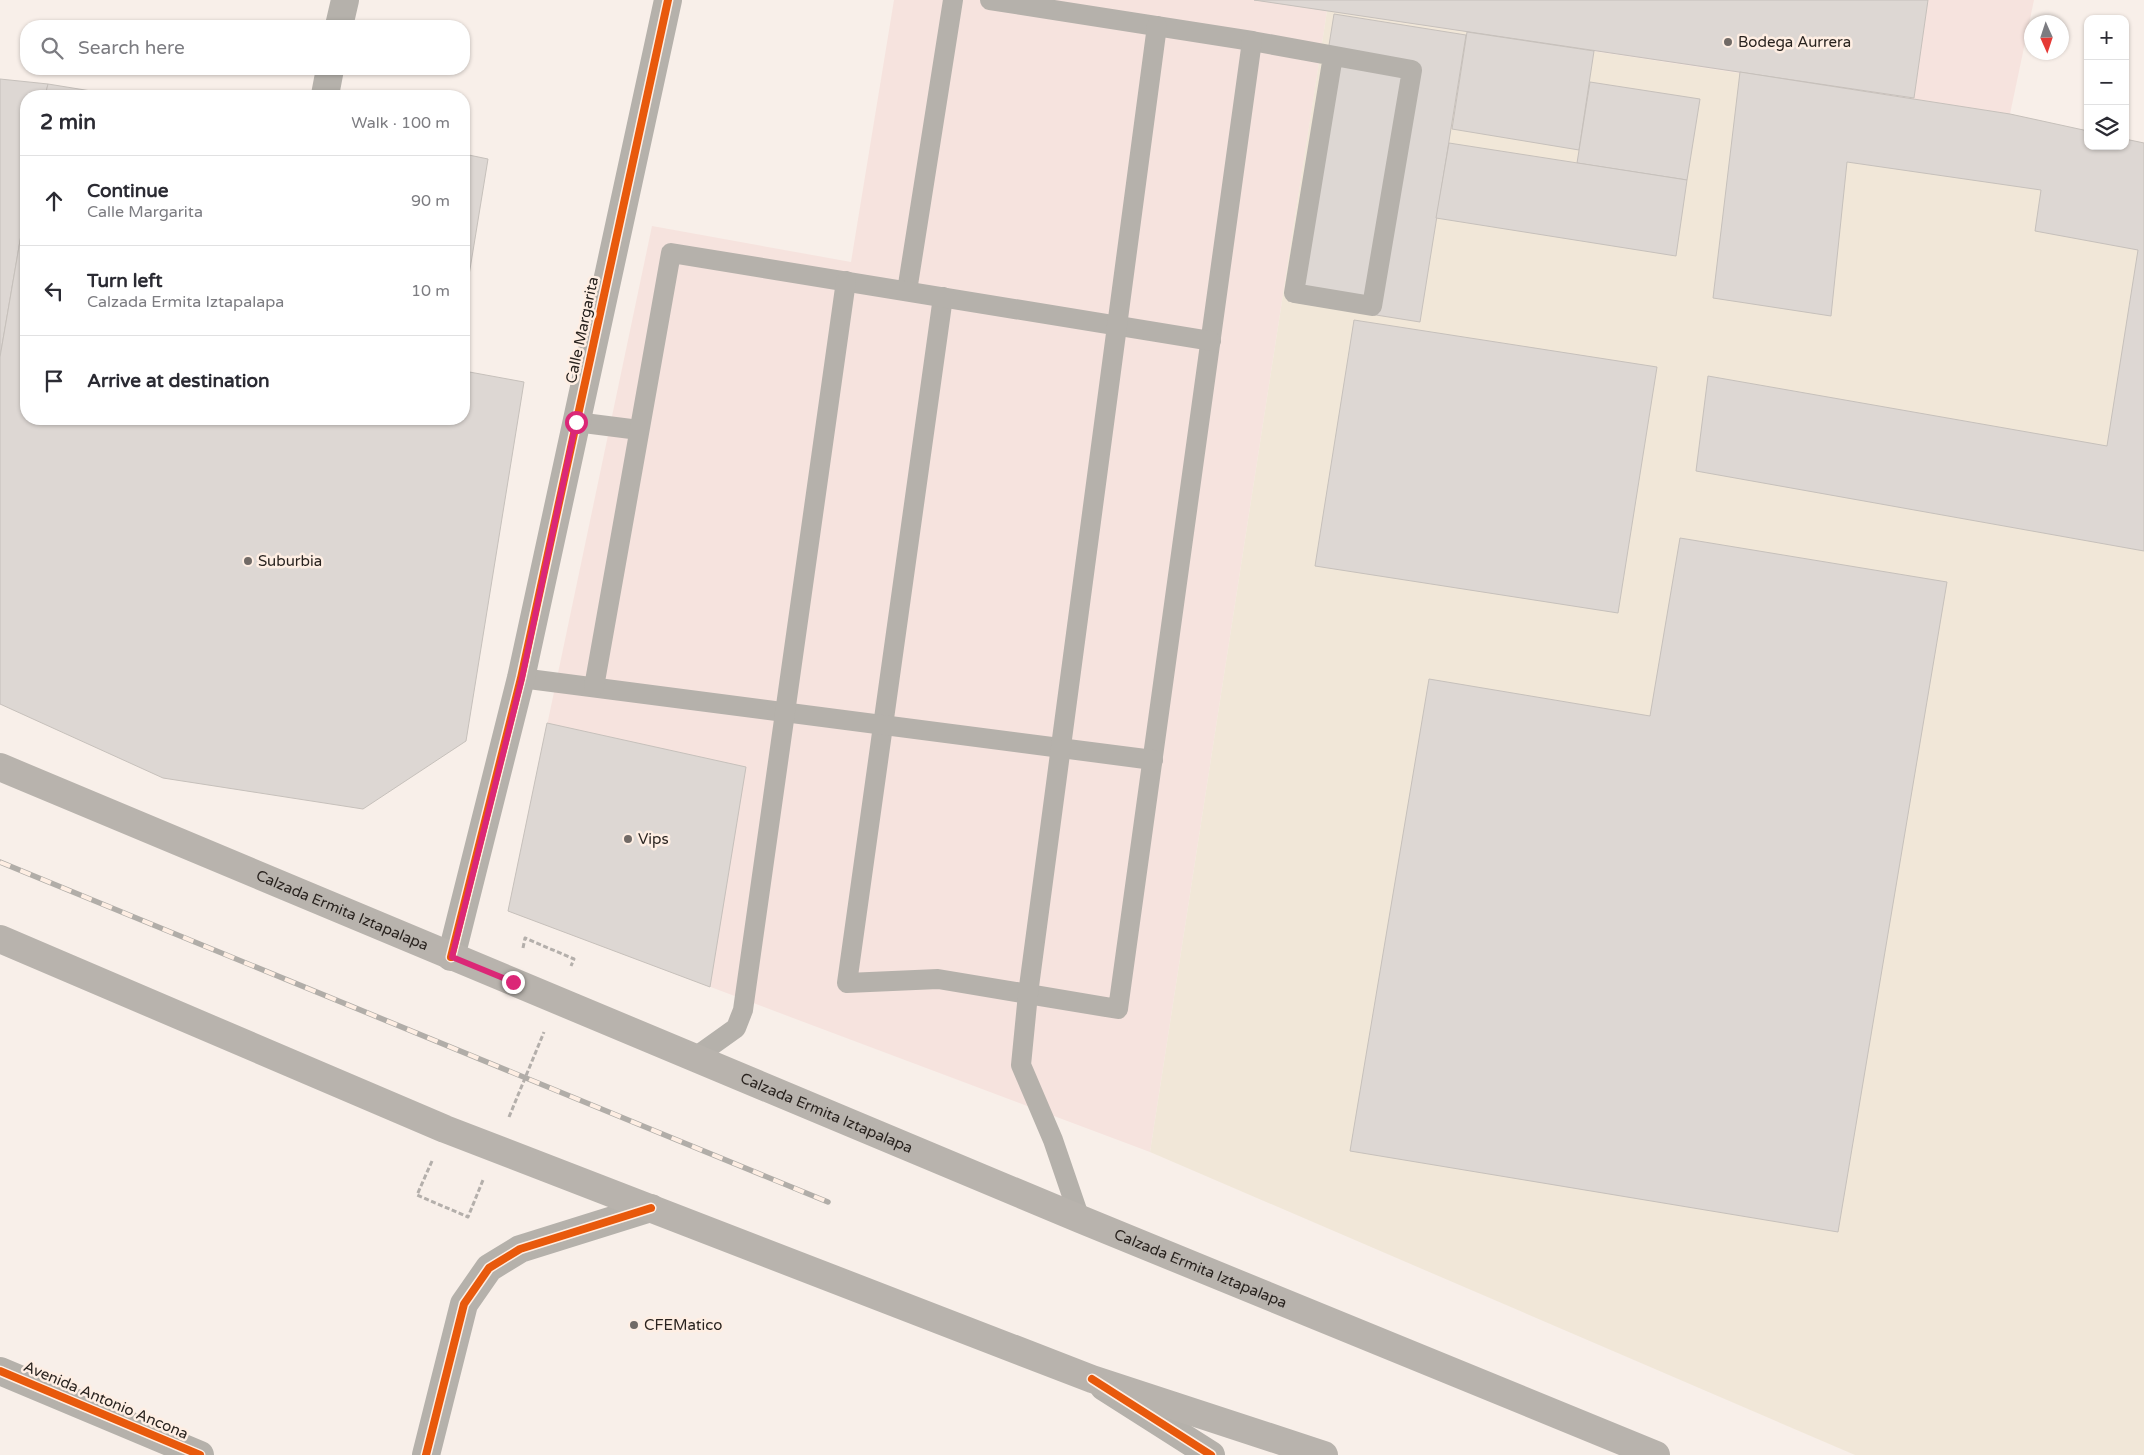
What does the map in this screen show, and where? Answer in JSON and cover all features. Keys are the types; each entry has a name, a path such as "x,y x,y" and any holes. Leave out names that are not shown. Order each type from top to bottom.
{"main road":[{"name":"Calzada Ermita Iztapalapa","path":"0,767 1080,1219 1656,1455"},
{"path":"0,940 446,1129 1092,1380 1324,1455"}],"street":[{"path":"340,20 345,0"},
{"name":"Calle Margarita","path":"452,957 522,678 668,0"},
{"path":"426,1455 464,1304 489,1268 520,1249 651,1208"},
{"name":"Avenida Antonio Ancona","path":"0,1371 200,1455"},
{"path":"1092,1380 1211,1455"}],"lane":[{"path":"907,291 953,0"},
{"path":"990,0 1252,41 1412,70 1372,306 1294,293 1333,56"},
{"path":"1080,1219 1053,1140 1021,1065 1028,994 1157,26"},
{"path":"943,297 847,983 938,979 1118,1009 1252,41"},
{"path":"594,687 671,253 1211,341"},
{"path":"694,1058 736,1028 743,1010 846,281"},
{"path":"576,422 639,430"},
{"path":"522,678 1153,760"}],"path":[{"path":"525,938 574,959 570,968"},
{"path":"506,1125 547,1023"},
{"path":"417,1195 468,1217 487,1171"}],"shaded area":[{"path":"894,0 2034,0 2031,15 2024,15 2024,48 2010,114 1327,11 1150,1152 508,911 652,226 851,262"},
{"path":"1327,11 2010,114 2084,130 2084,150 2129,150 2129,140 2144,143 2144,1455 1855,1455 1150,1152"}],"building":[{"name":"Bodega Aurrera","path":"1254,0 1928,0 1914,98"},
{"path":"1334,14 1466,35 1420,322 1288,301"},
{"path":"1467,32 1594,51 1579,150 1452,129"},
{"path":"1740,72 2010,114 2084,130 2084,150 2129,150 2129,140 2144,143 2144,551 1696,471 1708,376 2107,446 2138,250 2035,231 2041,190 1847,162 1831,316 1713,298"},
{"path":"0,79 48,84 46,90 20,90 20,241 0,357"},
{"path":"1590,82 1700,99 1687,180 1577,163"},
{"path":"48,84 85,90 46,90"},
{"path":"1449,143 1687,180 1676,256 1436,218"},
{"path":"470,155 488,159 470,269"},
{"name":"Suburbia","path":"20,241 20,425 470,425 470,372 524,382 466,741 363,809 163,778 0,704 0,357"},
{"path":"1354,320 1657,367 1618,613 1315,566"},
{"path":"1680,538 1947,582 1838,1232 1350,1151 1429,679 1650,716"},
{"name":"Vips","path":"547,723 746,767 710,987 508,911"}],"railway":[{"path":"0,862 828,1202"}],"cycle path":[{"path":"451,957 521,678 668,0"},
{"path":"426,1455 464,1304 489,1268 520,1249 651,1208"},
{"path":"0,1371 200,1455"},
{"path":"1092,1379 1211,1455"}],"place":[{"name":"Bodega Aurrera","path":"1728,42"},
{"name":"Suburbia","path":"248,561"},
{"name":"Vips","path":"628,839"},
{"name":"CFEMatico","path":"634,1325"}],"route":[{"path":"513,982 452,957 522,678 576,422"}]}
